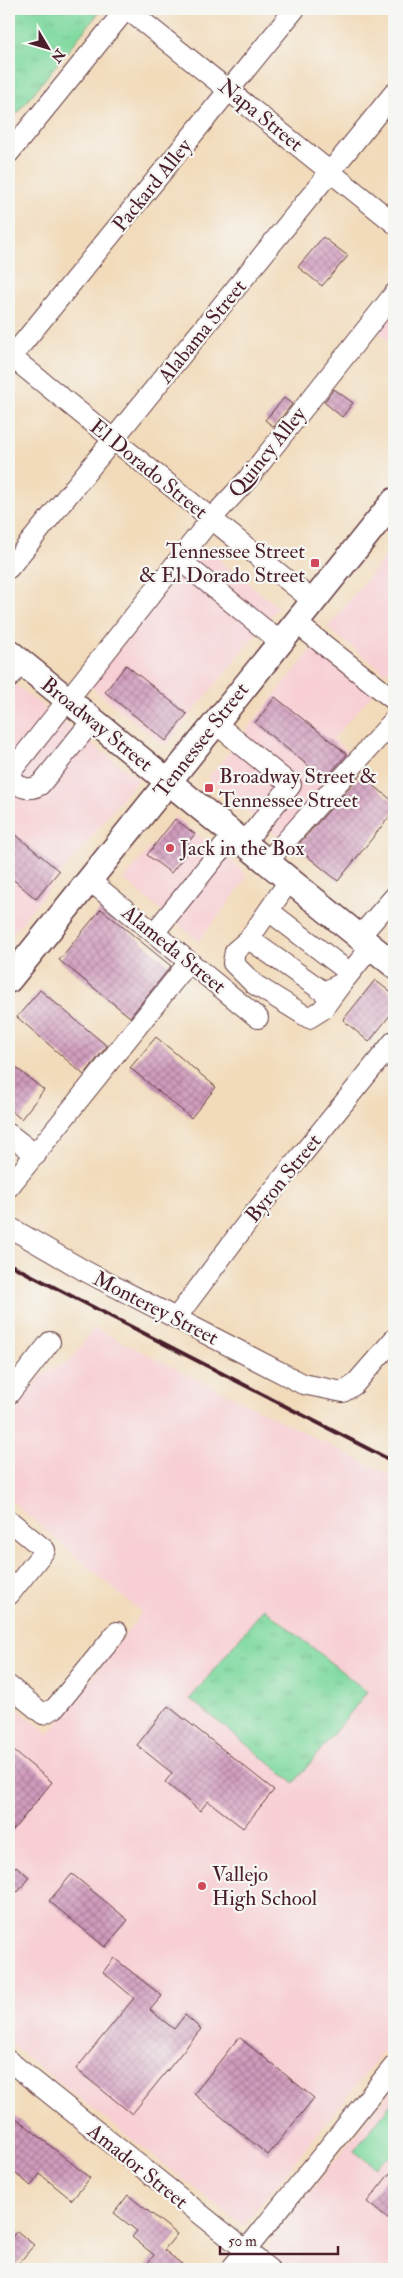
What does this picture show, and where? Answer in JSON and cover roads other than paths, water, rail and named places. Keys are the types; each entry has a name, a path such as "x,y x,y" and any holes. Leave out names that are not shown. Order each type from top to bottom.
{"main road":[{"name":"Tennessee Street","path":"9,980 394,501"},
{"name":"Broadway Street","path":"13,664 68,701 394,965"}],"street":[{"name":"Napa Street","path":"127,9 394,223"},
{"path":"9,153 127,9"},
{"name":"Packard Alley","path":"10,358 295,9"},
{"name":"Alabama Street","path":"9,568 394,93"},
{"name":"Quincy Alley","path":"9,774 211,519 247,480 394,294"},
{"name":"El Dorado Street","path":"10,358 313,601"},
{"path":"180,560 280,642"},
{"path":"295,622 394,700"},
{"path":"9,778 25,789 32,789 40,785 92,720"},
{"path":"267,862 394,720"},
{"path":"154,933 238,839 291,785 215,724"},
{"name":"Alameda Street","path":"89,880 258,1018"},
{"path":"290,881 249,939 235,951 233,963 254,984 309,1018 322,1010 346,978 365,942 394,897"},
{"path":"269,911 346,978"},
{"path":"249,939 324,992 346,978"},
{"path":"9,1187 190,962"},
{"name":"Byron Street","path":"176,1318 253,1215 394,1041"},
{"path":"9,1134 36,1155"},
{"name":"Monterey Street","path":"9,1227 85,1271 305,1384 343,1392 354,1386 394,1339"},
{"path":"9,1394 50,1342"},
{"path":"9,1595 45,1550 10,1522"},
{"path":"9,1686 43,1714 55,1708 118,1632"},
{"name":"Amador Street","path":"9,2061 269,2269"},
{"path":"231,2269 394,2066"}],"railway":[{"path":"9,1264 394,1462"}],"place":[{"name":"Tennessee Street & El Dorado Street","path":"315,563"},
{"name":"Broadway Street & Tennessee Street","path":"209,788"},
{"name":"Jack in the Box","path":"170,848"},
{"name":"Vallejo High School","path":"202,1886"}]}
